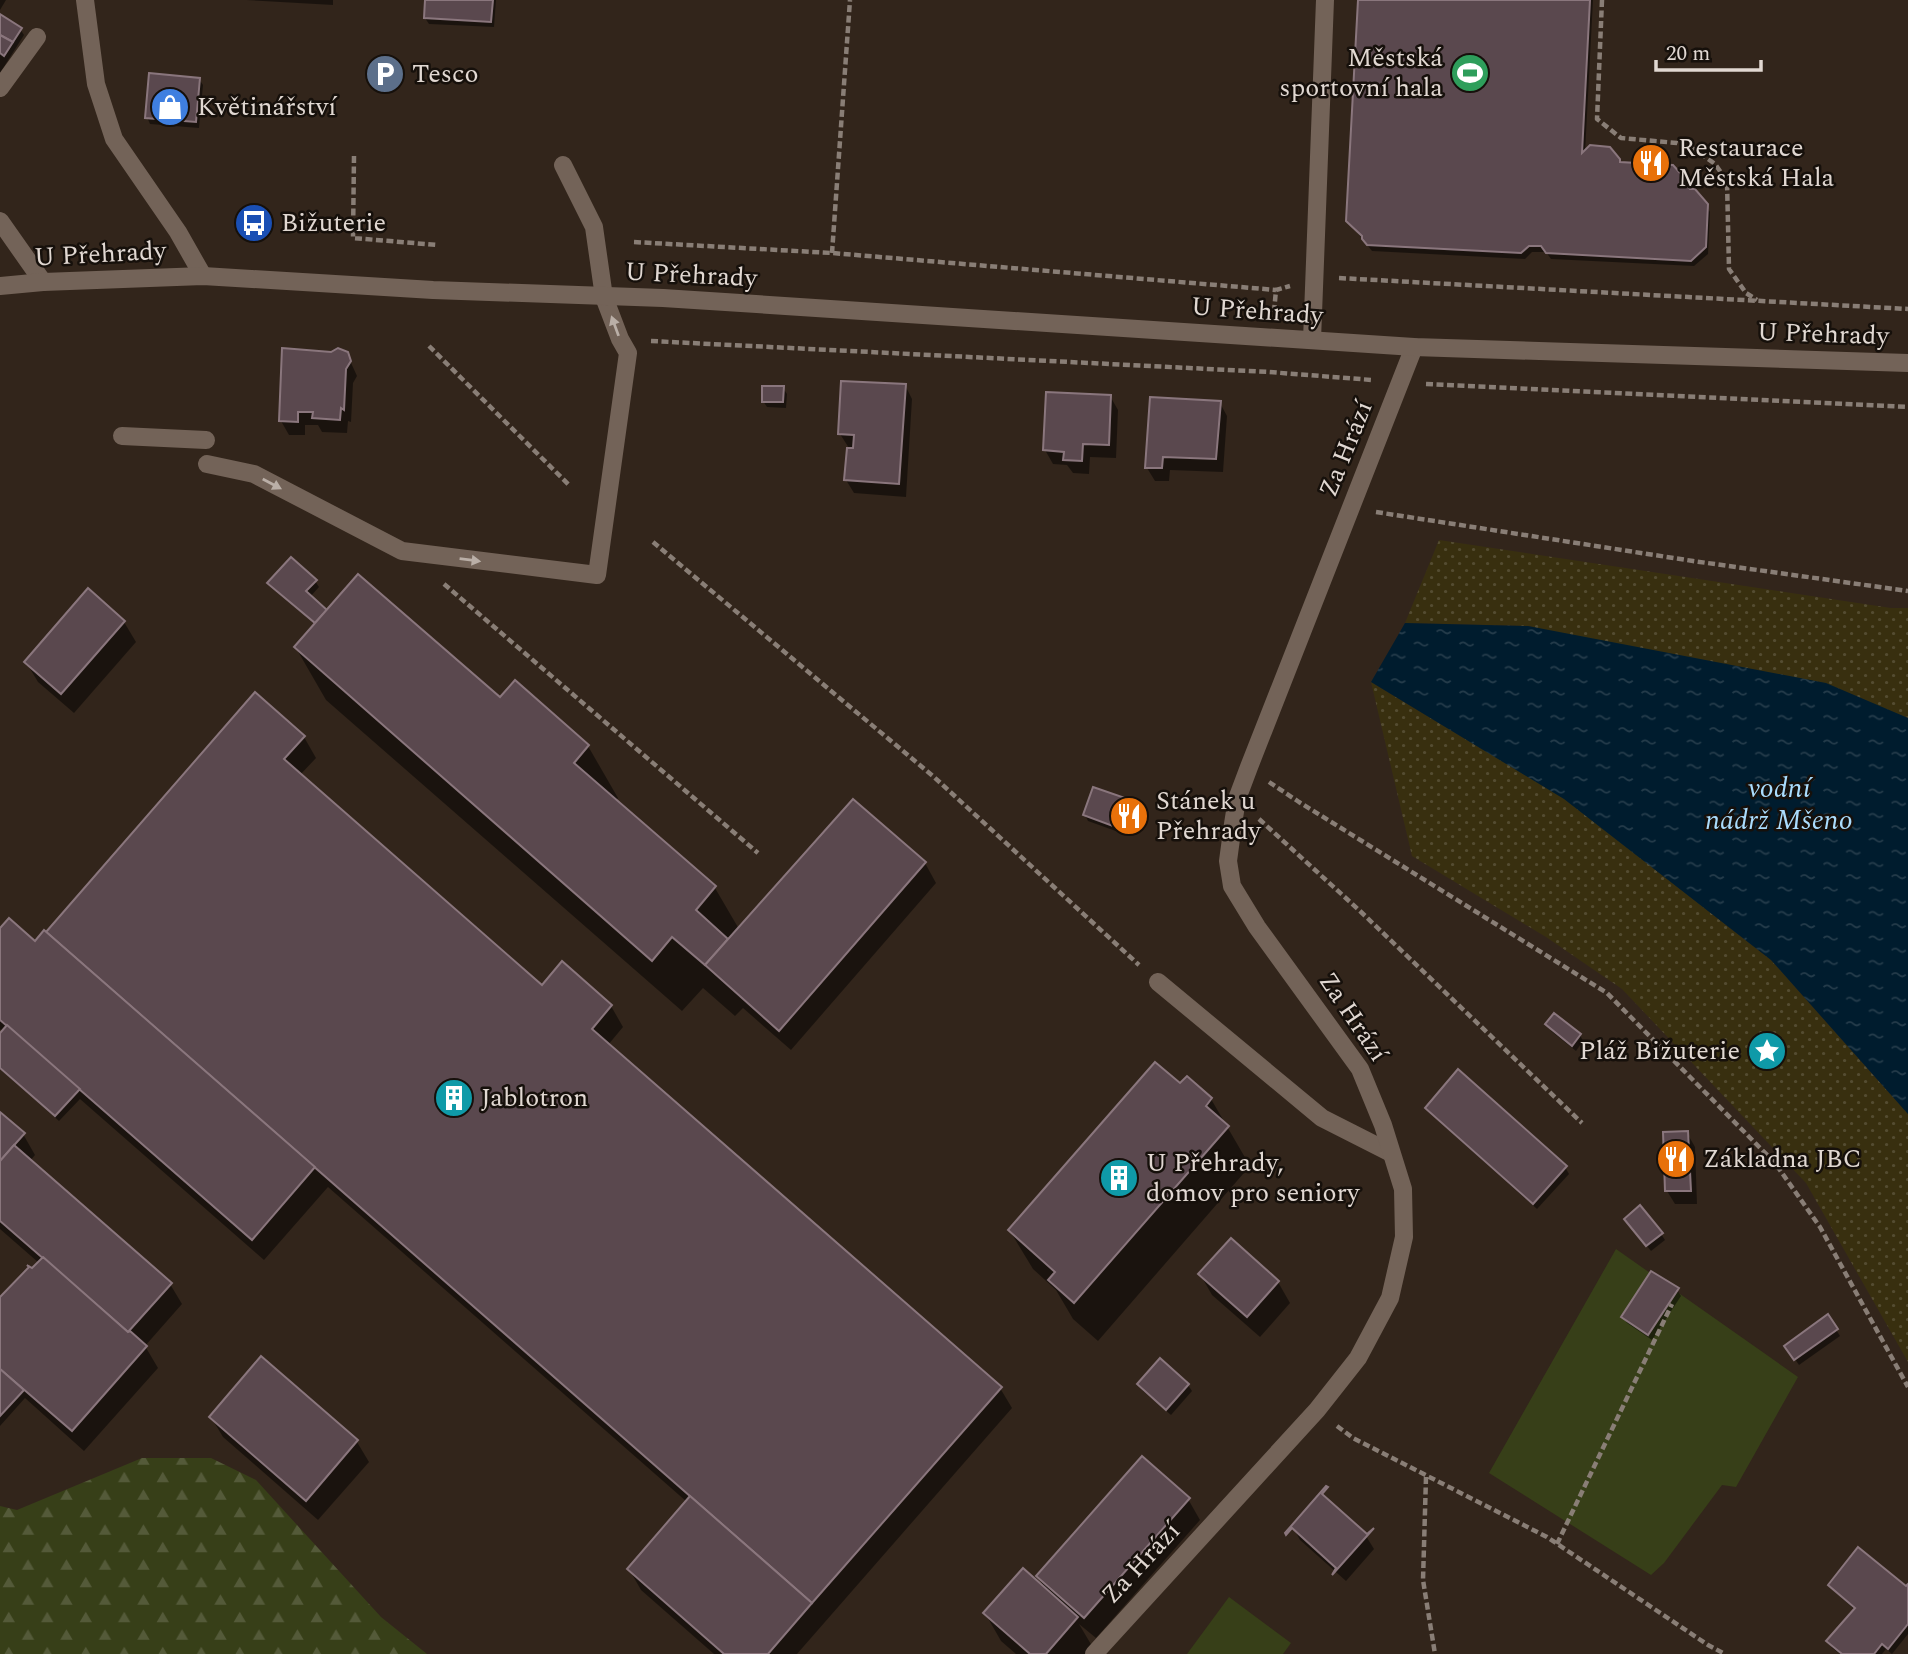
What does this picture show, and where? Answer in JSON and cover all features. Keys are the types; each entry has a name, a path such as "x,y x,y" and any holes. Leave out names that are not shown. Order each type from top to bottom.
{"street":[{"name":"U Přehrady","path":"85,0 96,84 114,139 178,232 203,276"},
{"path":"1312,340 1325,0"},
{"path":"0,89 37,37"},
{"name":"U Přehrady","path":"563,165 594,227 604,297"},
{"path":"0,221 43,282"},
{"name":"U Přehrady","path":"0,286 203,276 433,290 663,298 1414,347 1908,363"},
{"path":"207,464 254,474 402,551 597,575 628,354 604,297"},
{"name":"Za Hrází","path":"1094,1654 1318,1410 1358,1358 1390,1298 1404,1237 1403,1189 1383,1125 1360,1069 1257,927 1232,886 1228,861 1237,799 1414,347"},
{"path":"122,436 206,440"},
{"path":"1158,982 1322,1118 1391,1153"}],"path":[{"path":"832,253 850,0"},
{"path":"1602,0 1597,119 1621,138 1677,143 1694,149 1715,164 1727,181 1729,269 1746,293 1758,301"},
{"path":"354,156 353,238 438,245"},
{"path":"634,242 832,253 1276,290 1314,278 1362,278 1908,309"},
{"path":"1269,372 1276,290"},
{"path":"649,341 1908,407"},
{"path":"429,346 570,486"},
{"path":"1350,508 1908,591"},
{"path":"653,542 934,777 1158,982"},
{"path":"441,582 758,853"},
{"path":"1249,767 1299,802 1606,993 1775,1163 1820,1227 1908,1387"},
{"path":"1237,799 1360,911 1582,1123"},
{"path":"1557,1544 1672,1304"},
{"path":"1318,1410 1353,1438 1557,1544 1725,1654"},
{"path":"1426,1477 1423,1580 1436,1654"}],"green space":[{"path":"1616,1249 1798,1377 1736,1487 1722,1485 1664,1563 1651,1575 1489,1473"},
{"path":"142,1458 211,1458 256,1480 381,1617 427,1654 0,1654 0,1506 17,1510"},
{"path":"1229,1597 1291,1643 1283,1654 1187,1654"}],"sand":[{"path":"1439,540 1891,608 1908,608 1908,718 1887,710 1528,626 1405,623"},
{"name":"Pláž Bižuterie","path":"1371,682 1565,799 1771,960 1908,1114 1908,1362 1806,1183 1622,989 1546,937 1412,856"}],"water":[{"name":"vodní nádrž Mšeno","path":"1405,623 1528,626 1826,683 1908,718 1908,1114 1771,960 1564,799 1371,682"}],"building":[{"path":"425,0 493,0 491,22 424,18"},
{"name":"Městská sportovní hala","path":"1358,0 1590,0 1582,153 1590,145 1610,147 1620,162 1673,165 1681,174 1681,179 1690,189 1695,189 1708,204 1706,247 1691,261 1546,253 1541,246 1529,246 1521,253 1367,245 1362,236 1346,221"},
{"path":"0,14 22,28 13,42 0,35"},
{"path":"0,35 13,42 4,56 0,53"},
{"path":"149,73 200,78 196,122 145,118"},
{"path":"282,348 331,352 338,348 348,352 351,361 346,369 344,410 341,408 340,420 312,418 313,412 298,412 298,422 279,421"},
{"path":"841,381 906,384 899,484 844,480 847,448 853,448 854,435 838,434"},
{"path":"762,386 784,386 783,402 762,402"},
{"path":"1046,392 1111,395 1109,445 1083,444 1082,461 1063,460 1064,452 1043,450"},
{"path":"1150,397 1221,401 1216,459 1163,457 1162,468 1145,468"},
{"path":"291,557 317,580 306,591 327,610 315,623 267,583"},
{"path":"358,574 500,697 515,680 589,745 574,763 716,886 696,910 728,939 705,965 672,937 652,961 294,647"},
{"path":"88,588 125,621 61,694 24,662"},
{"name":"Jablotron","path":"255,692 305,736 284,759 542,985 562,961 612,1005 592,1029 1002,1387 812,1603 46,932"},
{"path":"1093,787 1131,800 1121,829 1083,815"},
{"path":"853,799 926,862 779,1031 705,965"},
{"path":"9,918 35,941 44,930 315,1167 252,1240 0,1020 0,928"},
{"path":"1554,1013 1581,1034 1572,1046 1545,1024"},
{"path":"7,1025 80,1089 55,1116 0,1068 0,1033"},
{"name":"U Přehrady, domov pro seniory","path":"1155,1062 1180,1083 1187,1076 1212,1098 1206,1106 1229,1126 1074,1303 1048,1280 1055,1272 1008,1230"},
{"path":"1458,1069 1567,1166 1533,1204 1425,1108"},
{"path":"0,1112 25,1133 0,1161"},
{"path":"1688,1131 1691,1191 1665,1191 1663,1132"},
{"path":"14,1145 172,1283 128,1332 0,1221 0,1161"},
{"path":"1640,1205 1663,1233 1646,1246 1624,1219"},
{"path":"1231,1238 1279,1281 1247,1317 1198,1274"},
{"path":"43,1257 147,1346 72,1431 0,1369 0,1297 29,1267 27,1265 32,1268"},
{"path":"1651,1271 1679,1288 1648,1335 1621,1317"},
{"path":"1828,1314 1838,1329 1794,1360 1784,1346"},
{"path":"261,1356 358,1440 306,1501 209,1417"},
{"path":"1160,1358 1189,1384 1166,1410 1137,1384"},
{"path":"0,1369 24,1390 0,1416"},
{"path":"1142,1456 1190,1498 1084,1618 1036,1576"},
{"path":"1326,1486 1328,1487 1322,1494 1367,1534 1374,1528 1332,1575 1336,1568 1292,1528 1286,1535 1285,1533"},
{"path":"690,1496 812,1603 768,1654 724,1654 627,1569"},
{"path":"1858,1547 1906,1586 1908,1584 1908,1624 1888,1649 1882,1644 1874,1654 1842,1654 1826,1641 1855,1608 1828,1585"},
{"path":"1023,1568 1078,1617 1046,1654 1030,1654 983,1613"}],"place":[{"name":"Městská sportovní hala","path":"1470,73"},
{"name":"Tesco","path":"385,74"},
{"name":"Květinářství","path":"170,107"},
{"name":"Restaurace Městská Hala","path":"1651,163"},
{"name":"Bižuterie","path":"254,223"},
{"name":"Stánek u Přehrady","path":"1129,816"},
{"name":"Pláž Bižuterie","path":"1767,1051"},
{"name":"Jablotron","path":"454,1098"},
{"name":"Základna JBC","path":"1676,1159"},
{"name":"U Přehrady, domov pro seniory","path":"1119,1178"}]}
